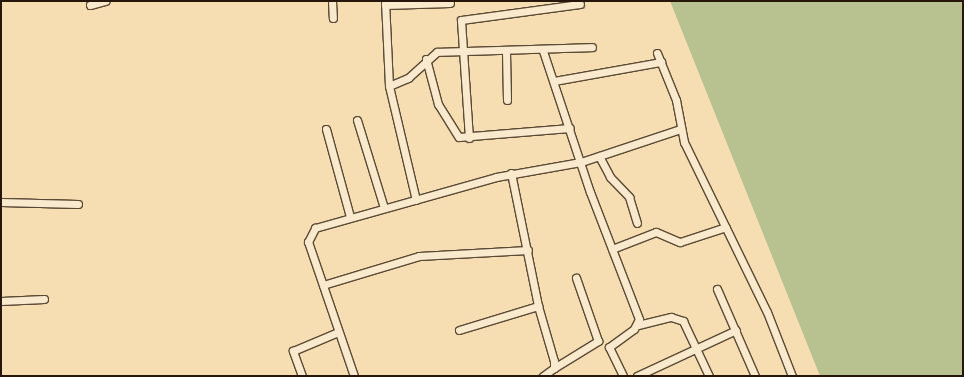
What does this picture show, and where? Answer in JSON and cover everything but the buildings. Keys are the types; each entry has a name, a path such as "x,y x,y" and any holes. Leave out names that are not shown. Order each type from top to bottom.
{"street":[{"path":"90,5 105,1"},
{"path":"332,1 333,18"},
{"path":"416,200 389,86 385,3 450,4"},
{"path":"469,138 463,51 464,17 580,4"},
{"path":"389,86 408,78 426,59 437,52 506,52 592,47"},
{"path":"543,50 638,325"},
{"path":"506,52 507,100"},
{"path":"657,53 676,100 680,130 726,227 792,376"},
{"path":"426,59 444,118 452,132 469,138 570,128"},
{"path":"554,80 661,62"},
{"path":"357,120 384,208"},
{"path":"326,129 350,217"},
{"path":"354,376 338,332 308,233 350,217 511,173 581,162 680,130"},
{"path":"599,156 610,177 629,197 638,223"},
{"path":"511,173 538,306 554,368"},
{"path":"1,202 78,204"},
{"path":"612,249 656,232 680,242 726,227"},
{"path":"323,285 419,256 528,250"},
{"path":"543,376 598,341 576,278"},
{"path":"717,288 755,376"},
{"path":"1,300 44,299"},
{"path":"459,330 538,306"},
{"path":"623,376 609,347 638,325 677,318 688,327 709,376"},
{"path":"637,376 736,330"},
{"path":"302,376 293,351 338,332"}],"green space":[{"path":"670,1 963,1 963,376 820,376"}]}
